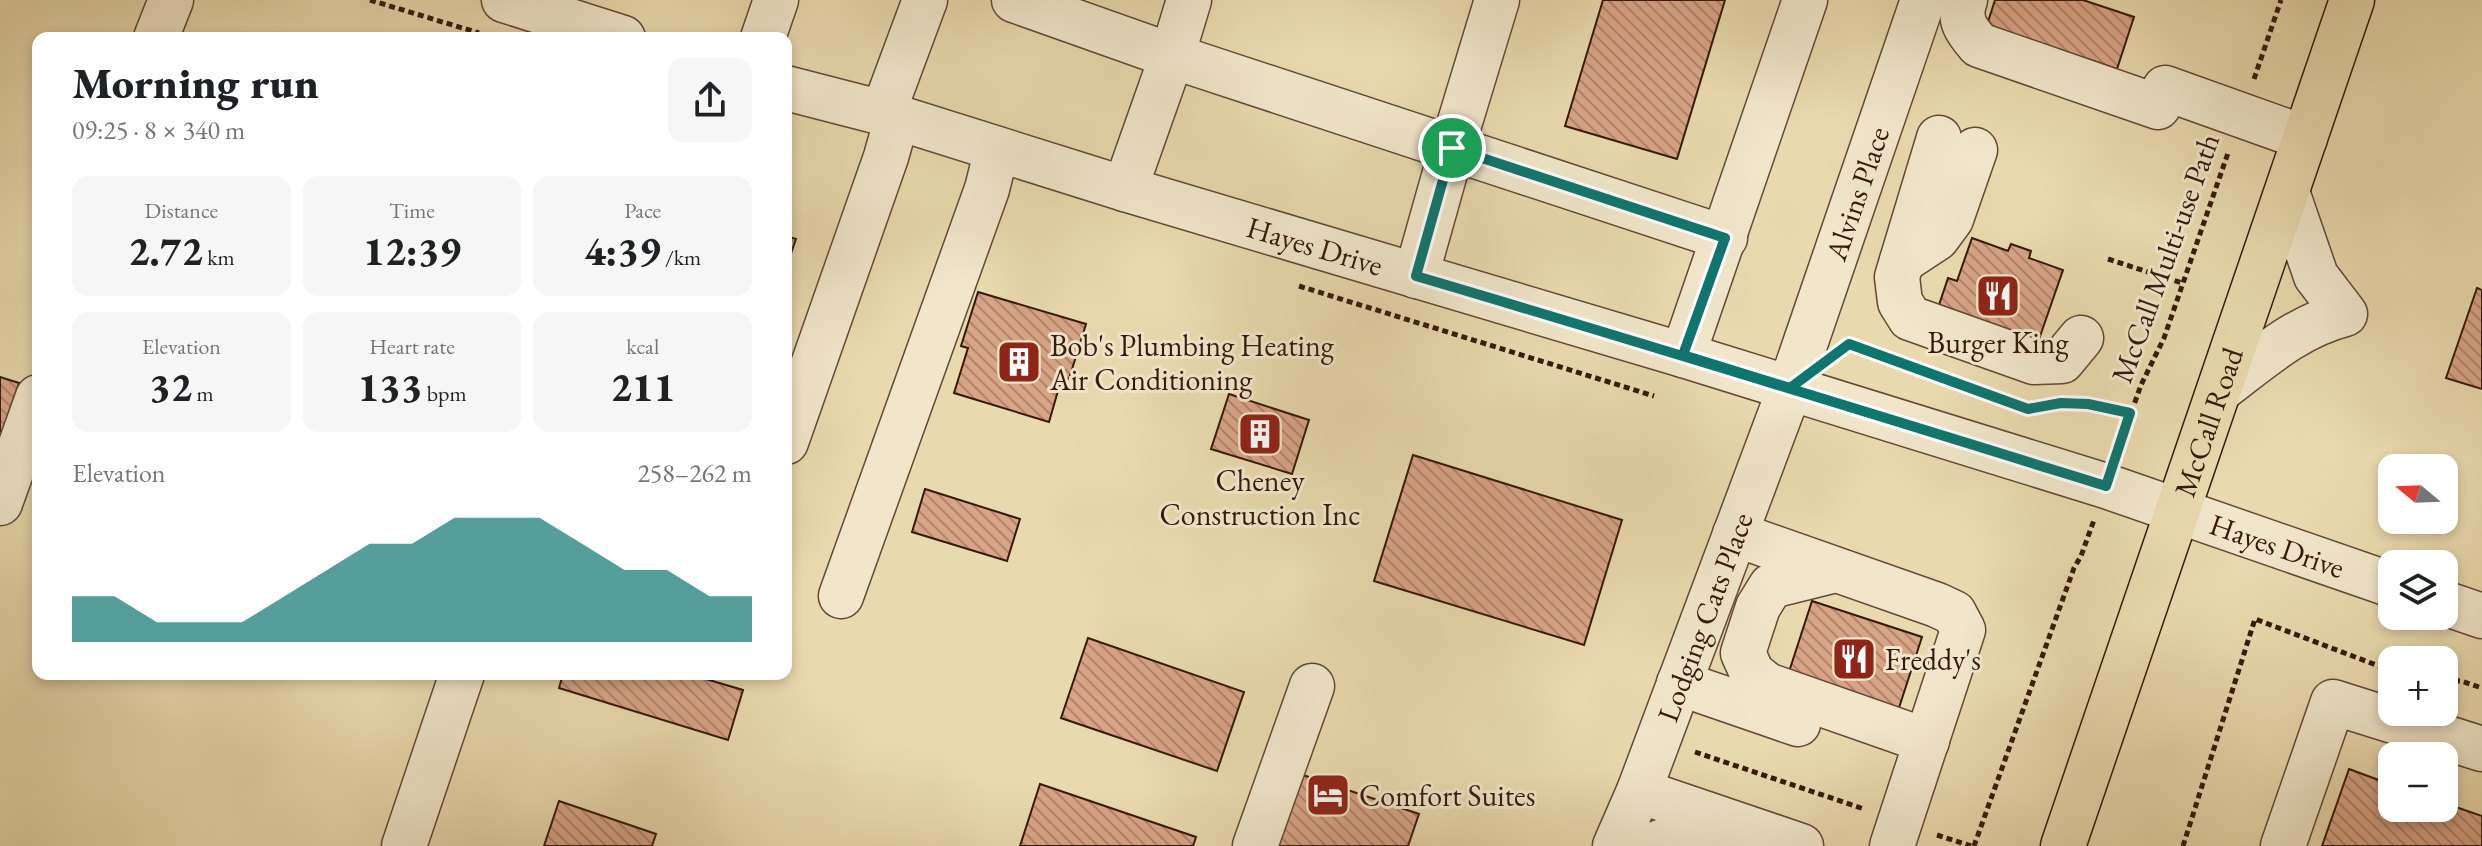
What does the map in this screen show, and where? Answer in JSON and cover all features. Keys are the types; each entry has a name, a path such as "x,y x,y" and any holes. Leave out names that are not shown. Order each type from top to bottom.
{"main road":[{"name":"McCall Road","path":"2063,846 2352,0"}],"street":[{"path":"158,32 171,0"},
{"path":"765,32 776,0"},
{"path":"792,425 886,157 890,115 925,0"},
{"path":"1014,0 1172,56 1725,238"},
{"path":"1125,189 1189,0"},
{"path":"1416,276 1497,0"},
{"path":"1683,355 1805,0"},
{"name":"Alvins Place","path":"1790,388 1923,0"},
{"path":"1965,0 1961,12 1964,27 1979,45 2162,98 2241,116 2305,138"},
{"path":"493,17 586,32"},
{"name":"Hayes Drive","path":"792,90 890,115 1125,189 1790,388 2106,486 2378,580"},
{"path":"1957,144 1951,219 1937,238 1902,261 1897,277 1900,302 1910,318 2034,362 2062,361 2081,338"},
{"path":"841,596 987,189 997,149"},
{"path":"2221,389 2292,336 2317,321 2345,314 2316,276 2287,192"},
{"name":"Lodging Cats Place","path":"1615,846 1639,791 1790,388"},
{"path":"0,503 32,414"},
{"path":"1735,534 1954,613 1963,630 1896,834"},
{"path":"1836,570 1771,586 1758,607 1743,653 1752,673 1767,685 1923,754"},
{"path":"2458,608 2482,616"},
{"path":"404,846 460,680"},
{"path":"1679,683 1923,754"},
{"path":"1255,846 1312,686"},
{"path":"2283,846 2333,702 2479,740"},
{"path":"1639,791 1801,846"},
{"path":"1650,846 1677,836 1710,846"}],"path":[{"path":"370,0 493,17"},
{"name":"McCall Multi-use Path","path":"1972,846 2106,486 2130,413 2164,338 2281,0"},
{"path":"2108,259 2182,283"},
{"path":"1837,353 1849,344 2028,409 2061,403 2088,404 2130,413"},
{"path":"2183,846 2255,619 2378,666"},
{"path":"2458,681 2482,688"},
{"path":"1658,739 1896,834 1972,846"}],"building":[{"path":"1603,0 1725,0 1677,159 1565,126"},
{"path":"1995,0 2083,0 2134,17 2117,69 2088,59 2087,62 1987,25"},
{"name":"Burger King","path":"1972,238 2008,251 2011,244 2031,251 2029,258 2063,270 2037,345 1937,311 1948,278 1957,281"},
{"path":"2477,288 2482,290 2482,389 2446,378"},
{"name":"Bob's Plumbing Heating Air Conditioning","path":"978,292 1086,324 1069,379 1062,377 1049,422 954,393 968,348 961,346"},
{"path":"0,377 19,383 2,432 0,431"},
{"name":"Cheney Construction Inc","path":"1229,394 1309,420 1292,474 1211,449"},
{"path":"1413,455 1622,520 1584,645 1374,581"},
{"path":"925,489 1020,519 1007,561 912,532"},
{"name":"Freddy's","path":"1812,601 1922,637 1896,717 1786,681"},
{"path":"1088,638 1244,692 1217,771 1061,718"},
{"path":"561,680 709,680 743,690 728,740 559,688"},
{"path":"2349,769 2378,780 2378,822 2458,822 2458,808 2482,816 2482,846 2322,846"},
{"name":"Comfort Suites","path":"1303,775 1419,814 1408,846 1278,846"},
{"path":"1040,784 1196,837 1193,846 1020,846"},
{"path":"559,801 656,834 652,846 544,846"}],"place":[{"name":"Burger King","path":"1998,296"},
{"name":"Bob's Plumbing Heating Air Conditioning","path":"1019,362"},
{"name":"Cheney Construction Inc","path":"1260,434"},
{"name":"Freddy's","path":"1854,659"},
{"name":"Comfort Suites","path":"1328,795"}],"route":[{"path":"1452,148 1725,238 1683,355 1790,388 1849,344 2028,409 2061,403 2088,404 2130,413 2106,486 1416,276 1452,148"}]}
